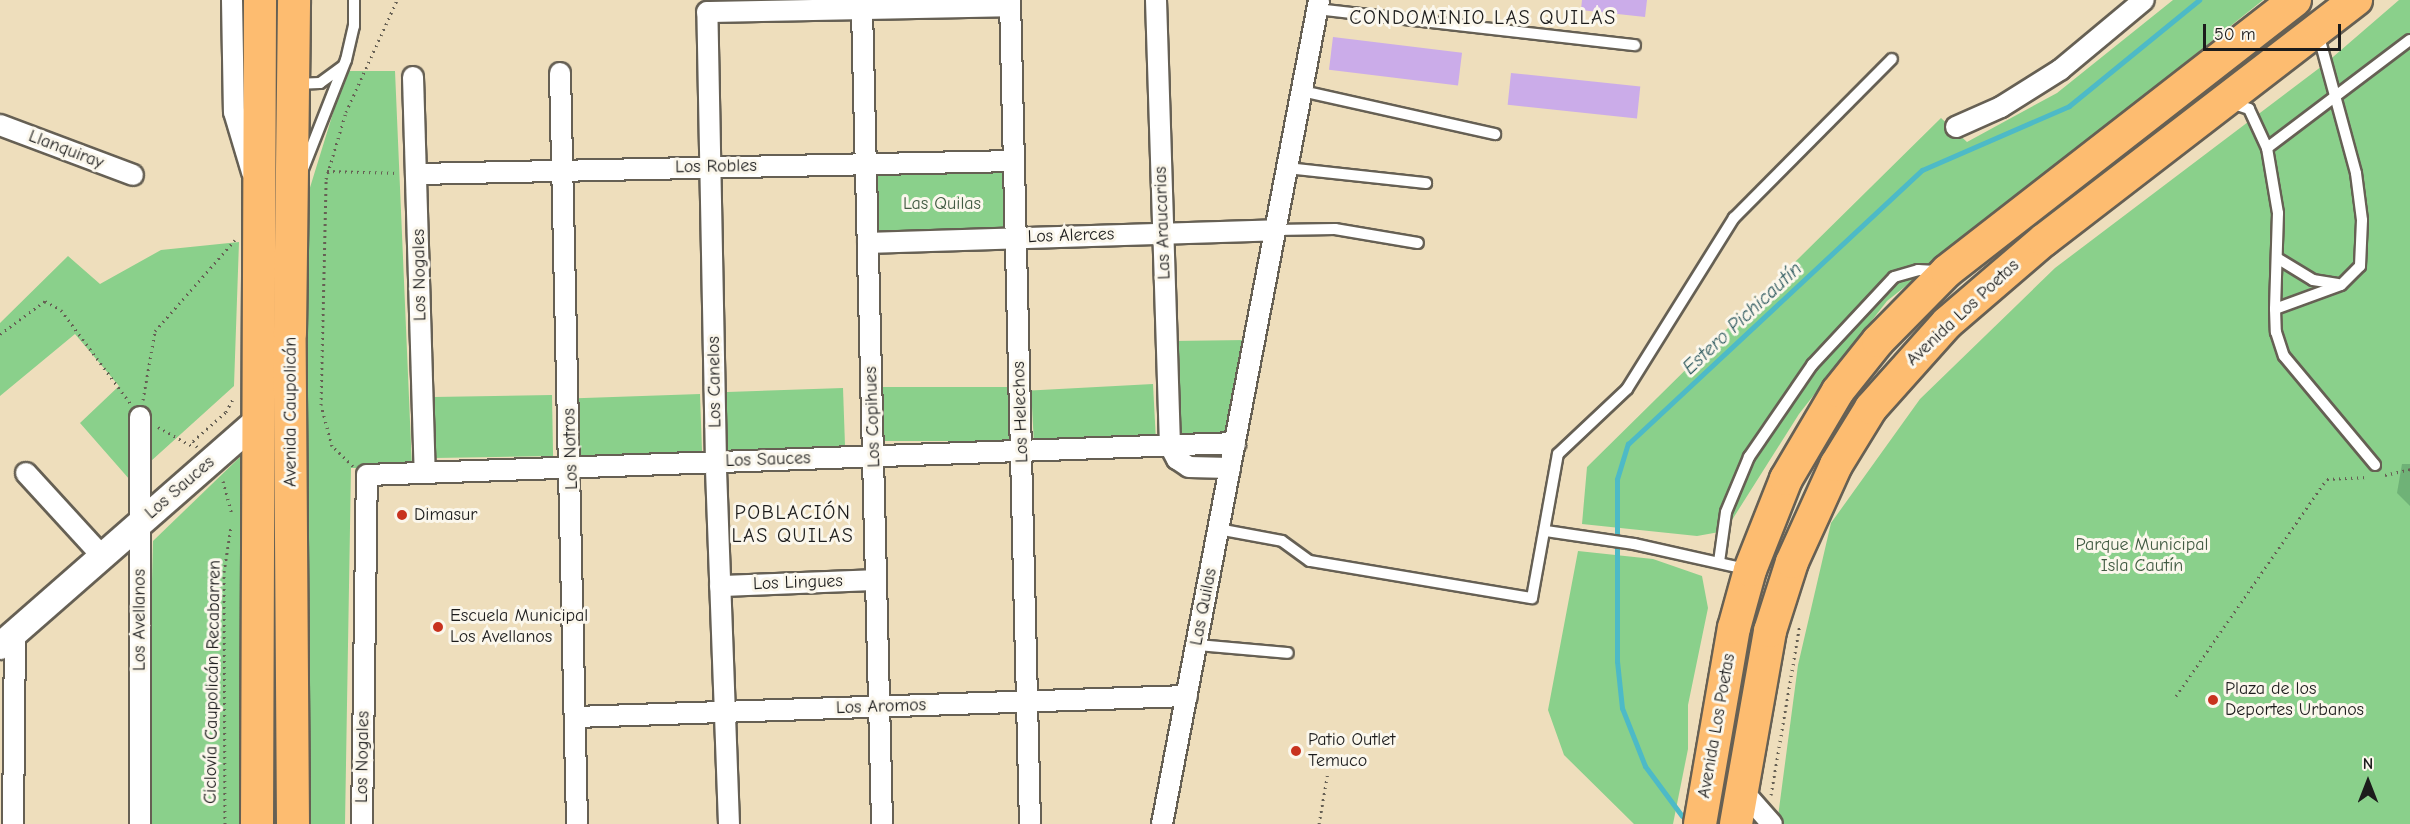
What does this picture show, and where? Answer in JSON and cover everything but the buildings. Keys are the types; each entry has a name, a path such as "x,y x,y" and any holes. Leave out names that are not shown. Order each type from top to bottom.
{"main road":[{"name":"Avenida Caupolicán","path":"257,824 256,184 260,0"},
{"name":"Avenida Caupolicán","path":"293,824 290,343 294,0"},
{"name":"Avenida Los Poetas","path":"1700,824 1734,628 1750,570 1786,479 1819,419 1878,340 1947,271 2295,0"},
{"name":"Avenida Los Poetas","path":"1736,824 1770,631 1792,562 1836,465 1871,408 1947,323 2222,100 2356,0"},
{"path":"259,38 268,61 294,84"},
{"path":"290,343 279,389 258,420 282,445 291,466"},
{"path":"257,739 274,824"}],"street":[{"name":"Avenida Caupolicán","path":"232,0 234,112 256,184"},
{"name":"Las Araucarias","path":"1156,0 1170,446"},
{"path":"1956,127 2001,107 2060,70 2144,0"},
{"path":"862,10 1010,3"},
{"name":"Los Helechos","path":"1010,3 1030,824"},
{"name":"Las Quilas","path":"1162,824 1318,4"},
{"name":"Los Canelos","path":"729,824 716,462 707,12 862,10"},
{"name":"Los Copihues","path":"862,10 882,824"},
{"name":"Los Notros","path":"560,74 572,467 577,824"},
{"name":"Los Nogales","path":"413,77 418,174 425,473"},
{"name":"Llanquiray","path":"0,125 133,175"},
{"name":"Los Robles","path":"418,174 1014,161"},
{"name":"Los Alerces","path":"868,243 1275,230"},
{"name":"Los Avellanos","path":"140,417 140,824"},
{"name":"Los Sauces","path":"7,639 140,524 205,457 258,420"},
{"name":"Los Sauces","path":"367,475 1235,443"},
{"path":"1170,446 1177,459 1189,467 1230,468"},
{"path":"26,473 102,556"},
{"name":"Los Nogales","path":"362,824 367,475"},
{"name":"Los Lingues","path":"720,585 876,580"},
{"path":"7,639 13,824"},
{"name":"Los Aromos","path":"576,717 1187,696"},
{"path":"1742,790 1772,824"}],"lane":[{"path":"292,195 346,60 354,26 354,0"},
{"path":"1318,4 1635,45"},
{"path":"2275,309 2341,285 2360,266 2361,220 2356,173 2317,30"},
{"path":"2267,148 2410,40"},
{"path":"1218,529 1282,541 1310,561 1532,598 1546,531 1558,454 1627,389 1734,218 1892,59"},
{"path":"294,84 314,84 330,78 346,60"},
{"path":"1302,91 1495,134"},
{"path":"2222,100 2249,109 2267,148 2278,213 2276,332 2284,356 2375,465"},
{"path":"1287,168 1426,183"},
{"path":"1275,230 1335,229 1418,243"},
{"path":"2277,258 2313,280 2341,285"},
{"path":"1719,562 1726,512 1749,457 1812,365 1894,277 1918,270 1947,271"},
{"path":"1546,531 1634,544 1750,570"},
{"path":"1197,645 1288,653"}],"path":[{"path":"367,475 332,446 321,405 327,171 346,112 397,0"},
{"path":"327,171 418,174"},
{"path":"140,417 155,331 228,245 257,225"},
{"path":"0,334 45,301 61,310 140,417 205,457"},
{"path":"205,457 193,441 225,412 236,395"},
{"name":"Ciclovía Caupolicán Recabarren","path":"205,457 224,482 233,518 224,572 225,824"},
{"path":"2176,696 2327,478 2376,477 2410,469"},
{"path":"1771,803 1802,612"},
{"path":"1319,824 1328,772"}],"green space":[{"path":"2173,0 2263,0 1887,301 1799,414 1725,531 1697,536 1582,524 1587,467 1941,118 1967,142 2057,93"},
{"name":"Parque Municipal Isla Cautín","path":"2399,0 2410,0 2410,824 1777,824 1798,665 1831,523 1920,399 2055,268 2326,63"},
{"path":"346,71 395,71 412,468 351,468 345,824 305,824 308,194"},
{"name":"Las Quilas","path":"1009,171 1011,233 875,238 873,176"},
{"path":"239,242 234,386 130,480 80,423 119,386 75,334 0,396 0,323 68,256 100,284 161,250"},
{"path":"1247,340 1230,435 1175,437 1172,341"},
{"path":"1153,384 1156,435 1034,441 1031,390"},
{"path":"882,387 1010,387 1010,441 882,441"},
{"path":"843,388 845,451 722,455 720,392"},
{"path":"700,394 702,455 579,459 577,398"},
{"path":"552,395 553,456 434,458 433,397"},
{"path":"241,456 244,824 146,824 153,541"},
{"path":"2402,464 2410,464 2410,506 2397,493"},
{"path":"1578,551 1653,559 1702,576 1708,608 1688,705 1688,749 1673,824 1634,824 1564,755 1548,710"}],"waterway":[{"name":"Estero Pichicautín","path":"1682,816 1645,766 1622,708 1617,661 1617,479 1628,444 1922,170 2069,106 2199,0"}],"place":[{"name":"Dimasur","path":"402,515"},
{"name":"Escuela Municipal Los Avellanos","path":"438,627"},
{"name":"Plaza de los Deportes Urbanos","path":"2213,700"},
{"name":"Patio Outlet Temuco","path":"1296,751"}],"district":[{"name":"CONDOMINIO LAS QUILAS","path":"1483,17"},
{"name":"POBLACIÓN LAS QUILAS","path":"793,524"}]}
